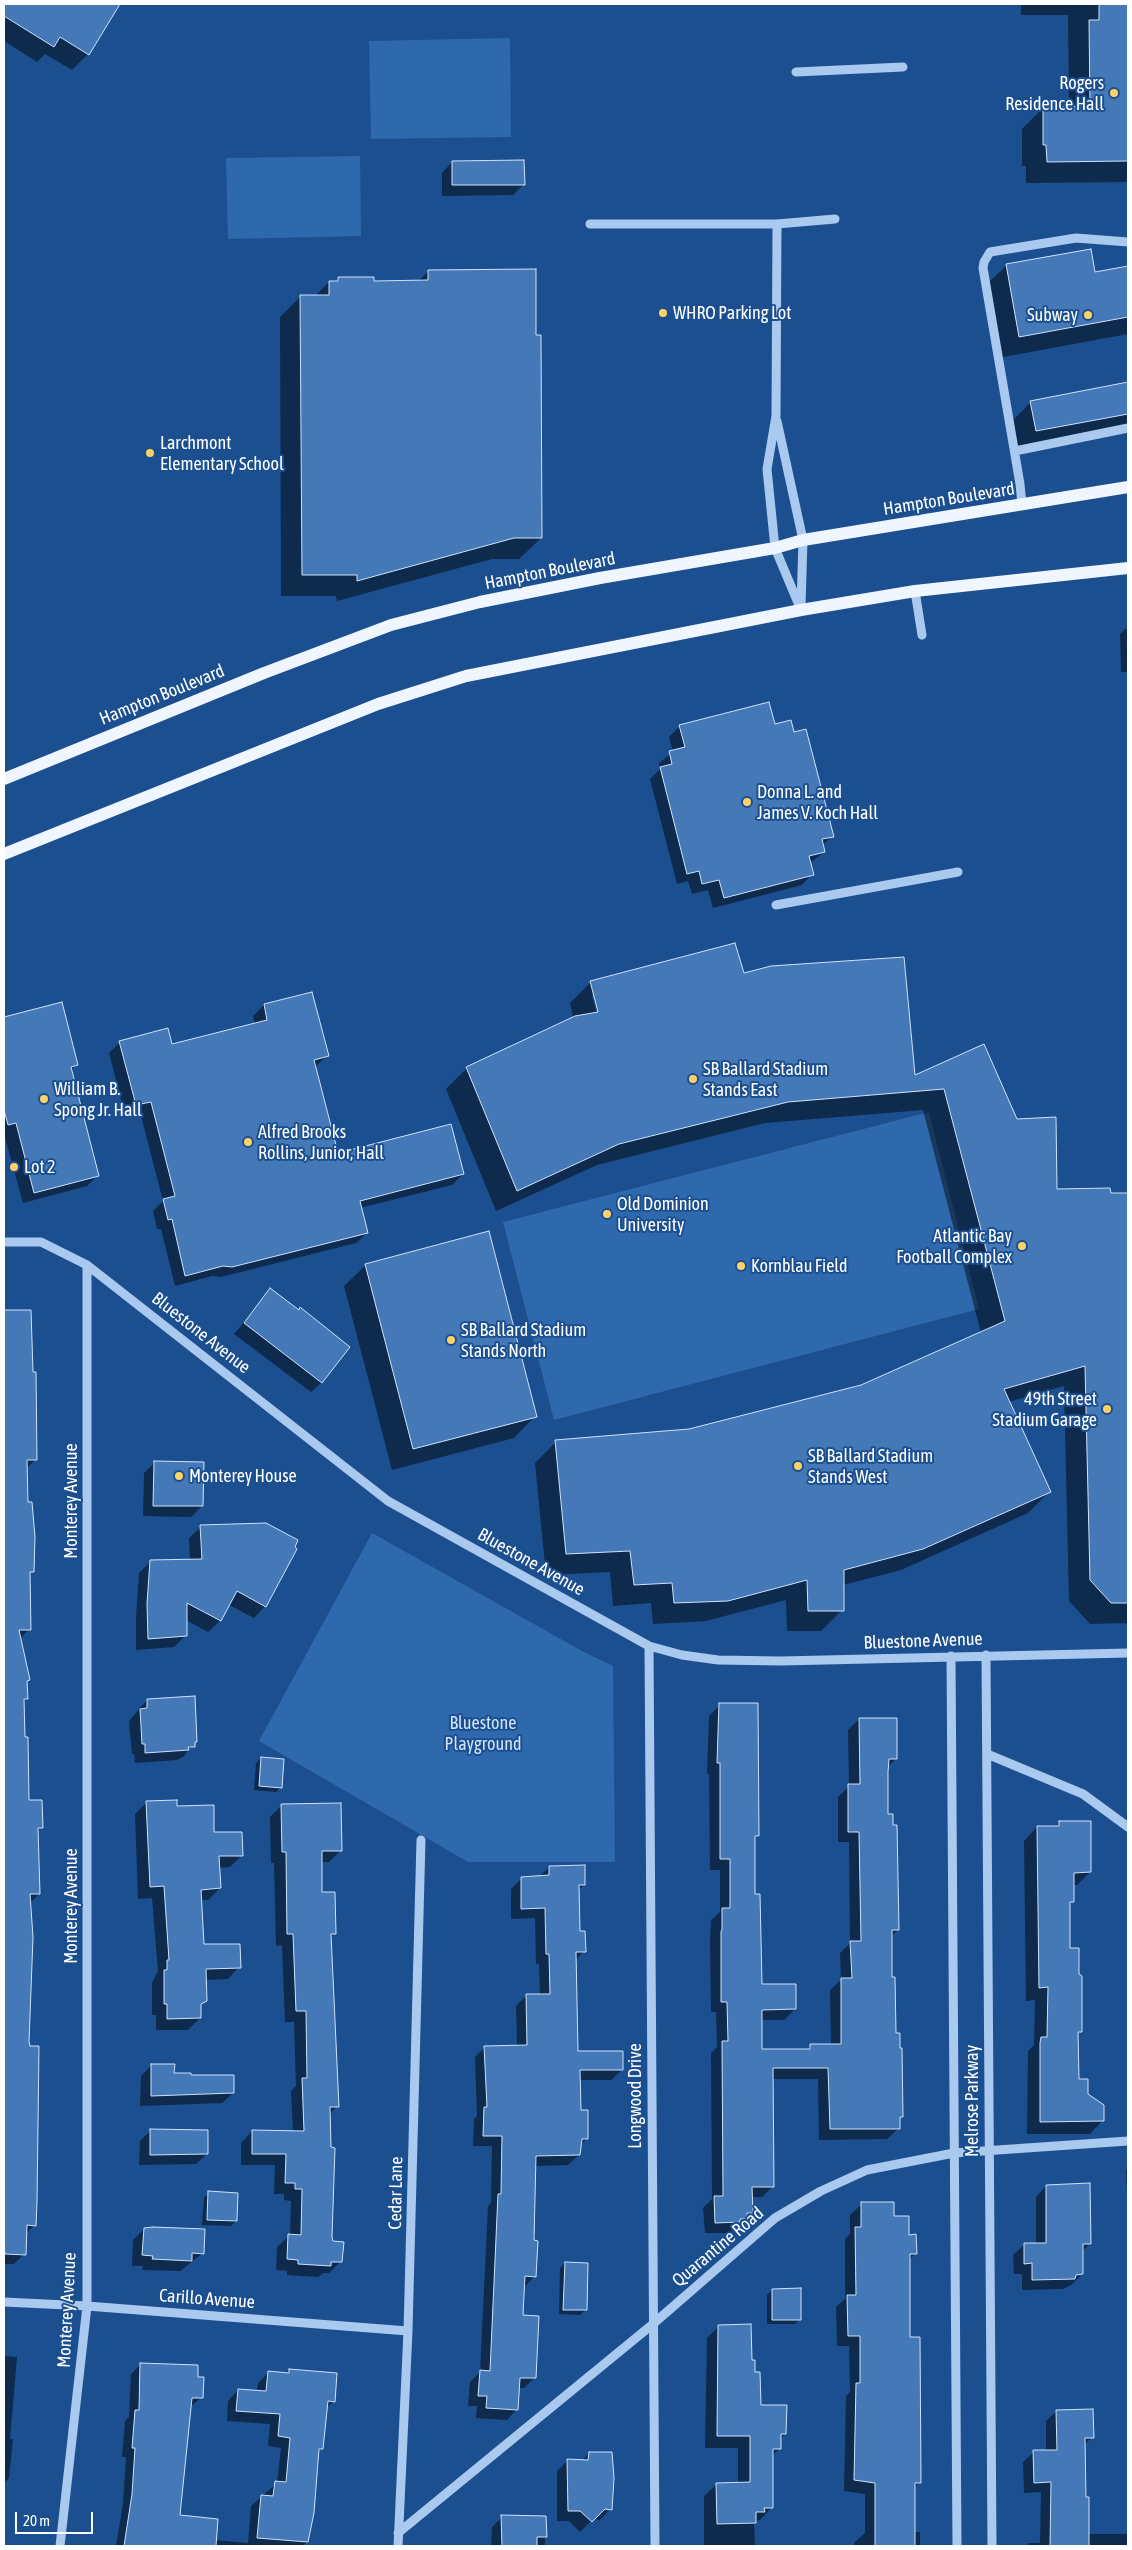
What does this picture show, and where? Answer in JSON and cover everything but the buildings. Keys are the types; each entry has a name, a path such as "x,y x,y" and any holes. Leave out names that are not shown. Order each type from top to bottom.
{"main road":[{"name":"Hampton Boulevard","path":"4,779 254,677 391,625 480,602 600,578 775,548 803,540 1128,487"},
{"path":"4,854 378,704 466,676 800,610 915,591 1128,568"}],"street":[{"path":"796,72 903,67"},
{"path":"590,224 777,224 835,219"},
{"path":"777,224 776,416 767,469 775,548 800,610"},
{"path":"1022,505 982,268 987,255 990,252 1076,238 1128,242"},
{"path":"776,416 803,540 800,610"},
{"path":"1014,451 1128,428"},
{"path":"915,591 922,634"},
{"path":"776,905 958,872"},
{"name":"Bluestone Avenue","path":"4,1242 41,1242 88,1264 388,1501 649,1646 682,1655 718,1660 781,1662 986,1655 1128,1653"},
{"name":"Monterey Avenue","path":"60,2546 87,2306 88,1264"},
{"name":"Longwood Drive","path":"649,1646 655,2546"},
{"name":"Melrose Parkway","path":"986,1655 992,2546"},
{"name":"Melrose Parkway","path":"951,1656 957,2546"},
{"path":"987,1754 1083,1794 1128,1827"},
{"name":"Cedar Lane","path":"398,2546 408,2331 421,1840"},
{"name":"Quarantine Road","path":"398,2533 653,2324 775,2218 821,2191 867,2170 954,2153 1128,2141"},
{"name":"Carillo Avenue","path":"4,2302 87,2306 408,2331"}],"green space":[{"path":"510,38 511,137 371,139 369,41"},
{"path":"360,156 361,236 228,239 226,158"},
{"name":"Kornblau Field","path":"929,1112 979,1309 554,1420 503,1222"},
{"name":"Bluestone Playground","path":"372,1533 582,1651 613,1666 615,1862 468,1862 259,1741"}],"place":[{"name":"Rogers Residence Hall","path":"1114,93"},
{"name":"WHRO Parking Lot","path":"663,313"},
{"name":"Subway","path":"1088,315"},
{"name":"Larchmont Elementary School","path":"150,453"},
{"name":"Donna L. and James V. Koch Hall","path":"747,802"},
{"name":"SB Ballard Stadium Stands East","path":"693,1079"},
{"name":"William B. Spong Jr. Hall","path":"44,1099"},
{"name":"Alfred Brooks Rollins, Junior, Hall","path":"248,1142"},
{"name":"Lot 2","path":"14,1167"},
{"name":"Old Dominion University","path":"607,1214"},
{"name":"Atlantic Bay Football Complex","path":"1022,1246"},
{"name":"Kornblau Field","path":"741,1266"},
{"name":"SB Ballard Stadium Stands North","path":"451,1340"},
{"name":"49th Street Stadium Garage","path":"1107,1409"},
{"name":"SB Ballard Stadium Stands West","path":"798,1466"},
{"name":"Monterey House","path":"179,1476"}]}
